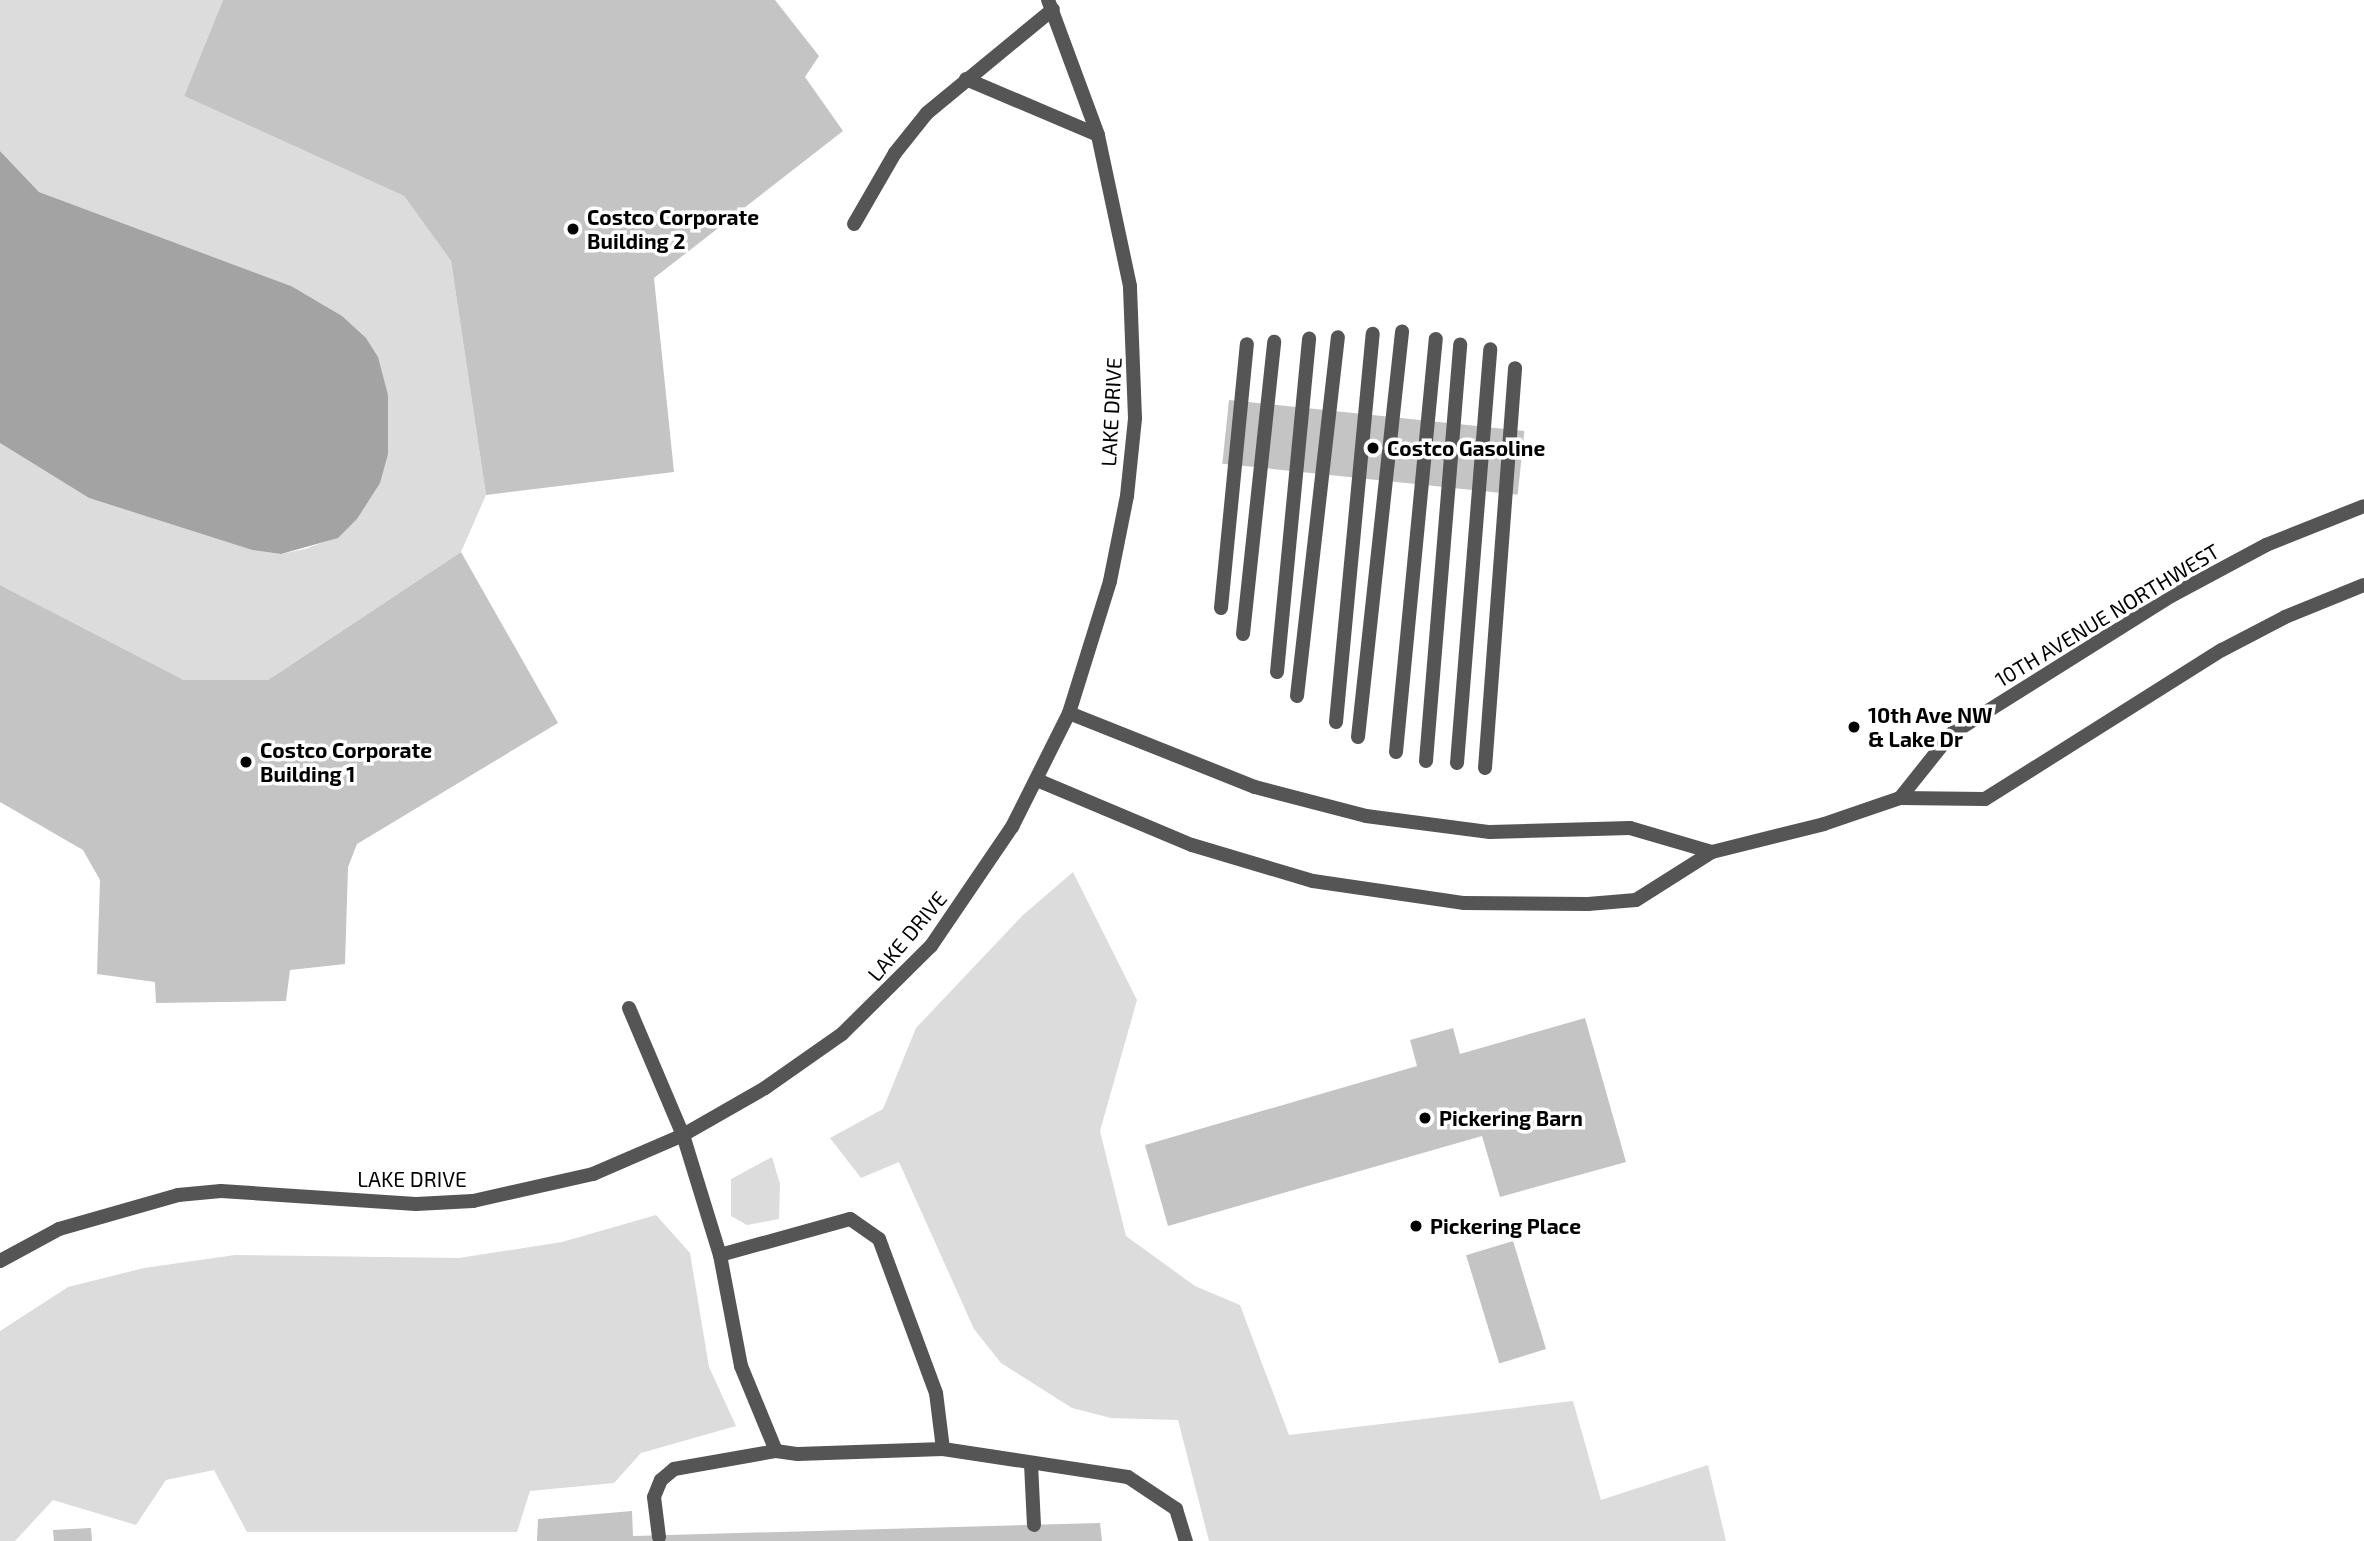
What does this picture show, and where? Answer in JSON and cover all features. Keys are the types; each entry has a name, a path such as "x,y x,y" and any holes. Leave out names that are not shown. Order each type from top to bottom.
{"street":[{"path":"854,224 895,153 927,113 1050,4"},
{"name":"LAKE DRIVE","path":"0,1261 59,1228 144,1201 221,1192 415,1204 473,1201 593,1174 683,1135 813,1055 902,980 972,890 1037,780 1069,713 1110,581 1135,418 1130,286 1098,135 1050,4"},
{"path":"965,79 1098,135"},
{"path":"1358,737 1402,331"},
{"path":"1336,722 1373,334"},
{"path":"1297,696 1338,337"},
{"path":"1277,672 1309,339"},
{"path":"1396,752 1436,339"},
{"path":"1244,634 1274,342"},
{"path":"1221,608 1247,344"},
{"path":"1426,761 1460,344"},
{"path":"1457,762 1490,348"},
{"path":"1485,768 1515,368"},
{"name":"10TH AVENUE NORTHWEST","path":"1899,798 1951,734 2171,596 2266,545 2364,506"},
{"path":"1037,780 1192,845 1260,867 1410,897 1514,905 1636,900 1712,852 1813,827 1899,798 1985,799 2222,650 2285,617 2364,584"},
{"path":"1069,713 1255,787 1366,817 1490,832 1630,828 1712,852"},
{"path":"629,1008 683,1135 720,1255 741,1366 776,1451"},
{"path":"720,1255 850,1219 879,1239 936,1393 943,1449"},
{"path":"659,1537 654,1497 661,1480 674,1469 776,1451 798,1454 943,1449 1128,1477 1176,1510 1186,1541"},
{"path":"1031,1464 1034,1525"}],"shaded area":[{"path":"0,0 223,0 184,96 404,196 451,261 486,495 461,552 268,680 184,680 0,585 0,443 89,498 252,550 281,554 305,549 338,537 357,519 291,286 39,192 0,151"},
{"path":"0,151 39,192 291,286 342,316 366,338 378,357 388,395 388,454 380,483 357,519 338,538 281,554 252,550 89,498 0,443"},
{"path":"1073,872 1137,1000 1100,1131 1126,1236 1195,1286 1240,1305 1289,1435 1573,1401 1601,1500 1708,1465 1726,1541 1209,1541 1178,1420 1111,1418 1072,1408 1001,1363 974,1329 899,1162 861,1178 830,1138 883,1109 916,1028 1022,916"},
{"path":"772,1157 780,1184 779,1219 747,1225 731,1216 731,1179"},
{"path":"656,1215 690,1253 709,1367 736,1426 641,1453 614,1483 530,1491 517,1532 247,1532 214,1470 166,1480 136,1525 53,1500 15,1541 0,1541 0,1331 68,1287 144,1268 235,1255 459,1258 562,1242"}],"building":[{"name":"Costco Corporate Building 2","path":"223,0 775,0 819,56 805,77 843,131 654,278 674,472 486,495 451,261 404,196 184,96"},
{"name":"Costco Gasoline","path":"1229,400 1524,431 1518,495 1222,464"},
{"name":"Costco Corporate Building 1","path":"461,552 558,723 357,844 348,867 345,964 290,970 286,1001 156,1003 155,982 97,974 100,880 83,850 0,802 0,585 184,680 268,680"},
{"name":"Pickering Barn","path":"1585,1018 1626,1162 1500,1197 1482,1136 1168,1226 1145,1145 1417,1066 1410,1040 1453,1028 1460,1054"},
{"path":"1513,1241 1546,1349 1499,1363 1466,1255"},
{"path":"632,1511 633,1536 1100,1523 1102,1541 537,1541 538,1519"},
{"path":"91,1528 92,1541 54,1541 53,1530"}],"place":[{"name":"Costco Corporate Building 2","path":"573,229"},
{"name":"Costco Gasoline","path":"1373,448"},
{"name":"10th Ave NW & Lake Dr","path":"1854,727"},
{"name":"Costco Corporate Building 1","path":"246,762"},
{"name":"Pickering Barn","path":"1425,1118"},
{"name":"Pickering Place","path":"1416,1226"}]}
